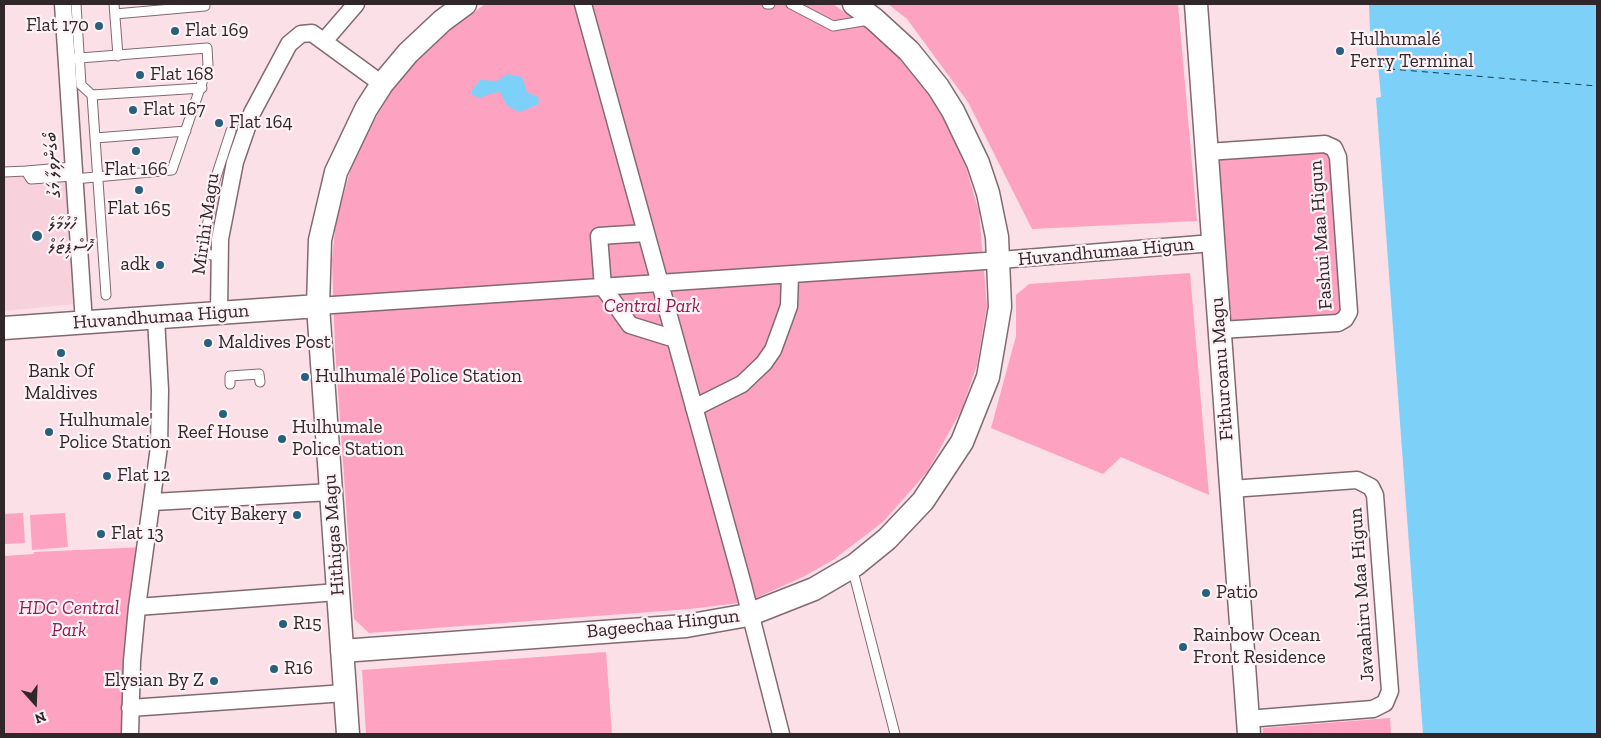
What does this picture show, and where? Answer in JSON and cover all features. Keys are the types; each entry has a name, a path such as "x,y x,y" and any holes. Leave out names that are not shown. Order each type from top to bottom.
{"street":[{"name":"ބޯގަންވިލާ މަގު","path":"63,4 73,59 73,174 84,323"},
{"path":"325,40 356,4"},
{"path":"318,306 318,255 329,194 354,129 382,84 424,36 465,4"},
{"path":"583,4 742,582 748,615 781,734"},
{"name":"Bageechaa Hingun","path":"342,651 686,626 748,615 810,592 852,567 887,539 923,501 941,477 965,435 988,377 1000,307 1000,260 988,193 978,163 962,126 924,68 874,19 854,4"},
{"name":"Fithuroanu Magu","path":"1196,4 1248,727"},
{"name":"Mirihi Magu","path":"219,313 218,256 225,206 235,162 263,89 294,38 301,34 312,33 325,40 382,84"},
{"name":"Fashui Maa Higun","path":"1207,152 1325,144 1334,148 1338,157 1349,312 1345,319 1338,324 1220,330"},
{"path":"646,233 599,236 603,287 630,325 675,339"},
{"name":"Huvandhumaa Higun","path":"4,328 790,275 1213,243"},
{"path":"694,408 742,384 764,363 772,350 789,306 790,275"},
{"name":"Hithigas Magu","path":"318,306 348,734"},
{"path":"130,734 137,607 153,502 160,416 156,318"},
{"name":"Javaahiru Maa Higun","path":"1231,489 1357,480 1371,487 1375,495 1390,691 1384,703 1374,710 1248,727"},
{"path":"153,502 331,492"},
{"path":"137,607 338,592"},
{"path":"130,708 345,693"}],"lane":[{"path":"76,4 73,59 81,86 92,95 202,88"},
{"path":"114,4 118,56"},
{"path":"791,4 833,26 874,19"},
{"path":"115,14 183,6 205,6"},
{"path":"4,172 26,171 31,179 73,174 98,176 172,170 202,88 208,65 207,48 73,59"},
{"path":"92,95 106,295"},
{"path":"95,138 186,131"},
{"path":"218,256 206,254 205,240 214,183 231,131"},
{"path":"230,384 230,376 259,374 260,382"},
{"path":"852,567 895,734"}],"shaded area":[{"name":"ހުޅުމާލެ ހޮސްޕިޓަލް","path":"64,164 75,304 4,311 4,168"}],"green space":[{"name":"Central Park","path":"485,4 833,4 865,27 899,58 926,91 943,118 966,167 979,212 987,306 977,365 962,409 927,472 883,522 833,560 803,577 747,602 690,609 369,633 354,619 335,348 332,260 336,221 351,168 367,133 391,92 422,54 442,36"},
{"path":"888,4 1178,4 1197,221 1032,229 968,102 907,19"},
{"path":"1330,145 1348,316 1220,330 1207,152"},
{"path":"1190,273 1209,495 1121,457 1103,474 991,428 1016,336 1016,295 1029,284"},
{"path":"23,513 25,543 4,544 4,514"},
{"path":"65,513 68,547 32,550 30,515"},
{"name":"HDC Central Park","path":"145,547 130,734 4,734 4,556 34,554 34,552"},
{"path":"606,652 612,734 366,734 362,670"},
{"path":"1390,718 1391,734 1263,734 1263,728"}],"water":[{"path":"1369,4 1597,4 1597,734 1423,734 1376,98 1381,97 1375,33 1370,31"},
{"path":"507,74 522,77 527,92 538,97 539,104 520,112 507,106 500,92 480,98 472,95 472,90 480,80 497,81"}],"ferry route":[{"path":"1378,68 1597,86"}],"place":[{"name":"Flat 170","path":"99,26"},
{"name":"Flat 169","path":"175,31"},
{"name":"Hulhumalé Ferry Terminal","path":"1340,51"},
{"name":"Flat 168","path":"140,75"},
{"name":"Flat 167","path":"133,110"},
{"name":"Flat 164","path":"219,123"},
{"name":"Flat 166","path":"136,151"},
{"name":"Flat 165","path":"139,190"},
{"name":"ހުޅުމާލެ ހޮސްޕިޓަލް","path":"37,236"},
{"name":"adk","path":"160,265"},
{"name":"Maldives Post","path":"208,343"},
{"name":"Bank Of Maldives","path":"61,353"},
{"name":"Hulhumalé Police Station","path":"305,377"},
{"name":"Reef House","path":"223,414"},
{"name":"Hulhumale' Police Station","path":"49,432"},
{"name":"Hulhumale Police Station","path":"282,439"},
{"name":"Flat 12","path":"107,476"},
{"name":"City Bakery","path":"297,515"},
{"name":"Flat 13","path":"101,534"},
{"name":"Patio","path":"1206,593"},
{"name":"R15","path":"283,624"},
{"name":"Rainbow Ocean Front Residence","path":"1183,647"},
{"name":"R16","path":"274,669"},
{"name":"Elysian By Z","path":"214,681"}]}
